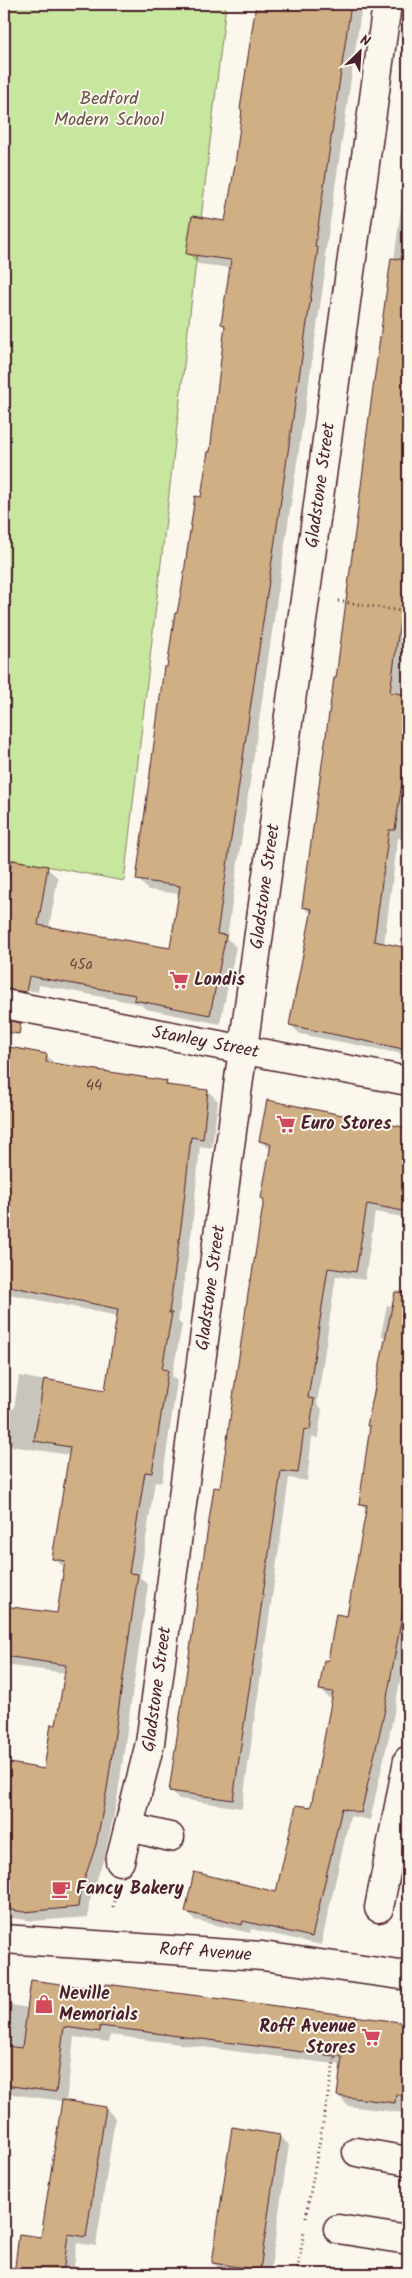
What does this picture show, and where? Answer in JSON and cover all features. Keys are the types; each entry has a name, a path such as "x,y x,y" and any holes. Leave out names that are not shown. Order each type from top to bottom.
{"street":[{"name":"Gladstone Street","path":"120,1861 150,1743 387,4"},
{"name":"Stanley Street","path":"4,1004 408,1081"},
{"path":"379,1908 397,1872 408,1760"},
{"path":"129,1827 170,1837"},
{"name":"Roff Avenue","path":"4,1939 262,1956 408,1976"},
{"path":"358,2152 408,2161"},
{"path":"338,2229 408,2240"}],"path":[{"path":"306,595 408,612"},
{"path":"305,2274 298,2274 318,2147 335,2056"}],"green space":[{"name":"Bedford Modern School","path":"4,4 226,4 124,881 4,858"}],"building":[{"path":"256,4 351,4 315,247 318,248 217,934 226,935 210,1015 134,1000 135,995 29,976 26,992 4,989 4,908 12,860 48,866 38,925 170,948 180,886 136,880 164,667 167,667 175,613 177,613 182,587 195,496 201,497 208,451 210,452 225,325 221,324 231,260 186,254 192,216 225,221 235,165 242,110 240,109"},
{"path":"391,258 408,260 408,594 404,593 390,692 408,695 408,742 395,830 389,830 374,941 408,948 408,1050 289,1025 312,909 302,907 334,678 336,678"},
{"path":"4,1020 21,1023 19,1034 4,1032"},
{"path":"4,1046 47,1054 46,1062 167,1081 166,1085 208,1090 203,1139 191,1137 169,1313 172,1313 162,1369 168,1370 152,1473 145,1472 129,1573 138,1574 107,1789 96,1845 80,1892 78,1907 24,1912 4,1909 4,1762 44,1769 51,1724 56,1725 66,1665 4,1656 4,1606 57,1613 65,1561 52,1559 70,1447 34,1441 44,1379 105,1390 118,1309 4,1285"},
{"path":"267,1100 408,1128 408,1212 367,1204 356,1272 328,1268 308,1398 314,1399 310,1430 304,1429 298,1473 281,1471 233,1800 169,1791 214,1487 220,1488 250,1280 264,1199 261,1198 271,1144 259,1141"},
{"path":"395,1292 408,1293 408,1583 384,1714 361,1813 342,1808 312,1937 243,1921 242,1925 185,1912 194,1872 276,1892 296,1805 311,1807 333,1692 319,1690 324,1660 328,1661 336,1614 347,1616 367,1505 359,1504 370,1426 367,1426"},
{"path":"31,1980 105,1990 106,1984 408,2023 408,2096 396,2094 395,2103 337,2096 342,2057 100,2026 100,2032 64,2027 56,2092 4,2085 4,2046 22,2048"},
{"path":"62,2100 106,2107 86,2237 68,2234 63,2274 14,2274 19,2234 41,2237"},
{"path":"232,2127 280,2135 260,2270 212,2263"}],"place":[{"name":"Londis","path":"179,980"},
{"name":"Euro Stores","path":"286,1124"},
{"name":"Fancy Bakery","path":"61,1889"},
{"name":"Neville Memorials","path":"44,2004"},
{"name":"Roff Avenue Stores","path":"371,2037"}]}
